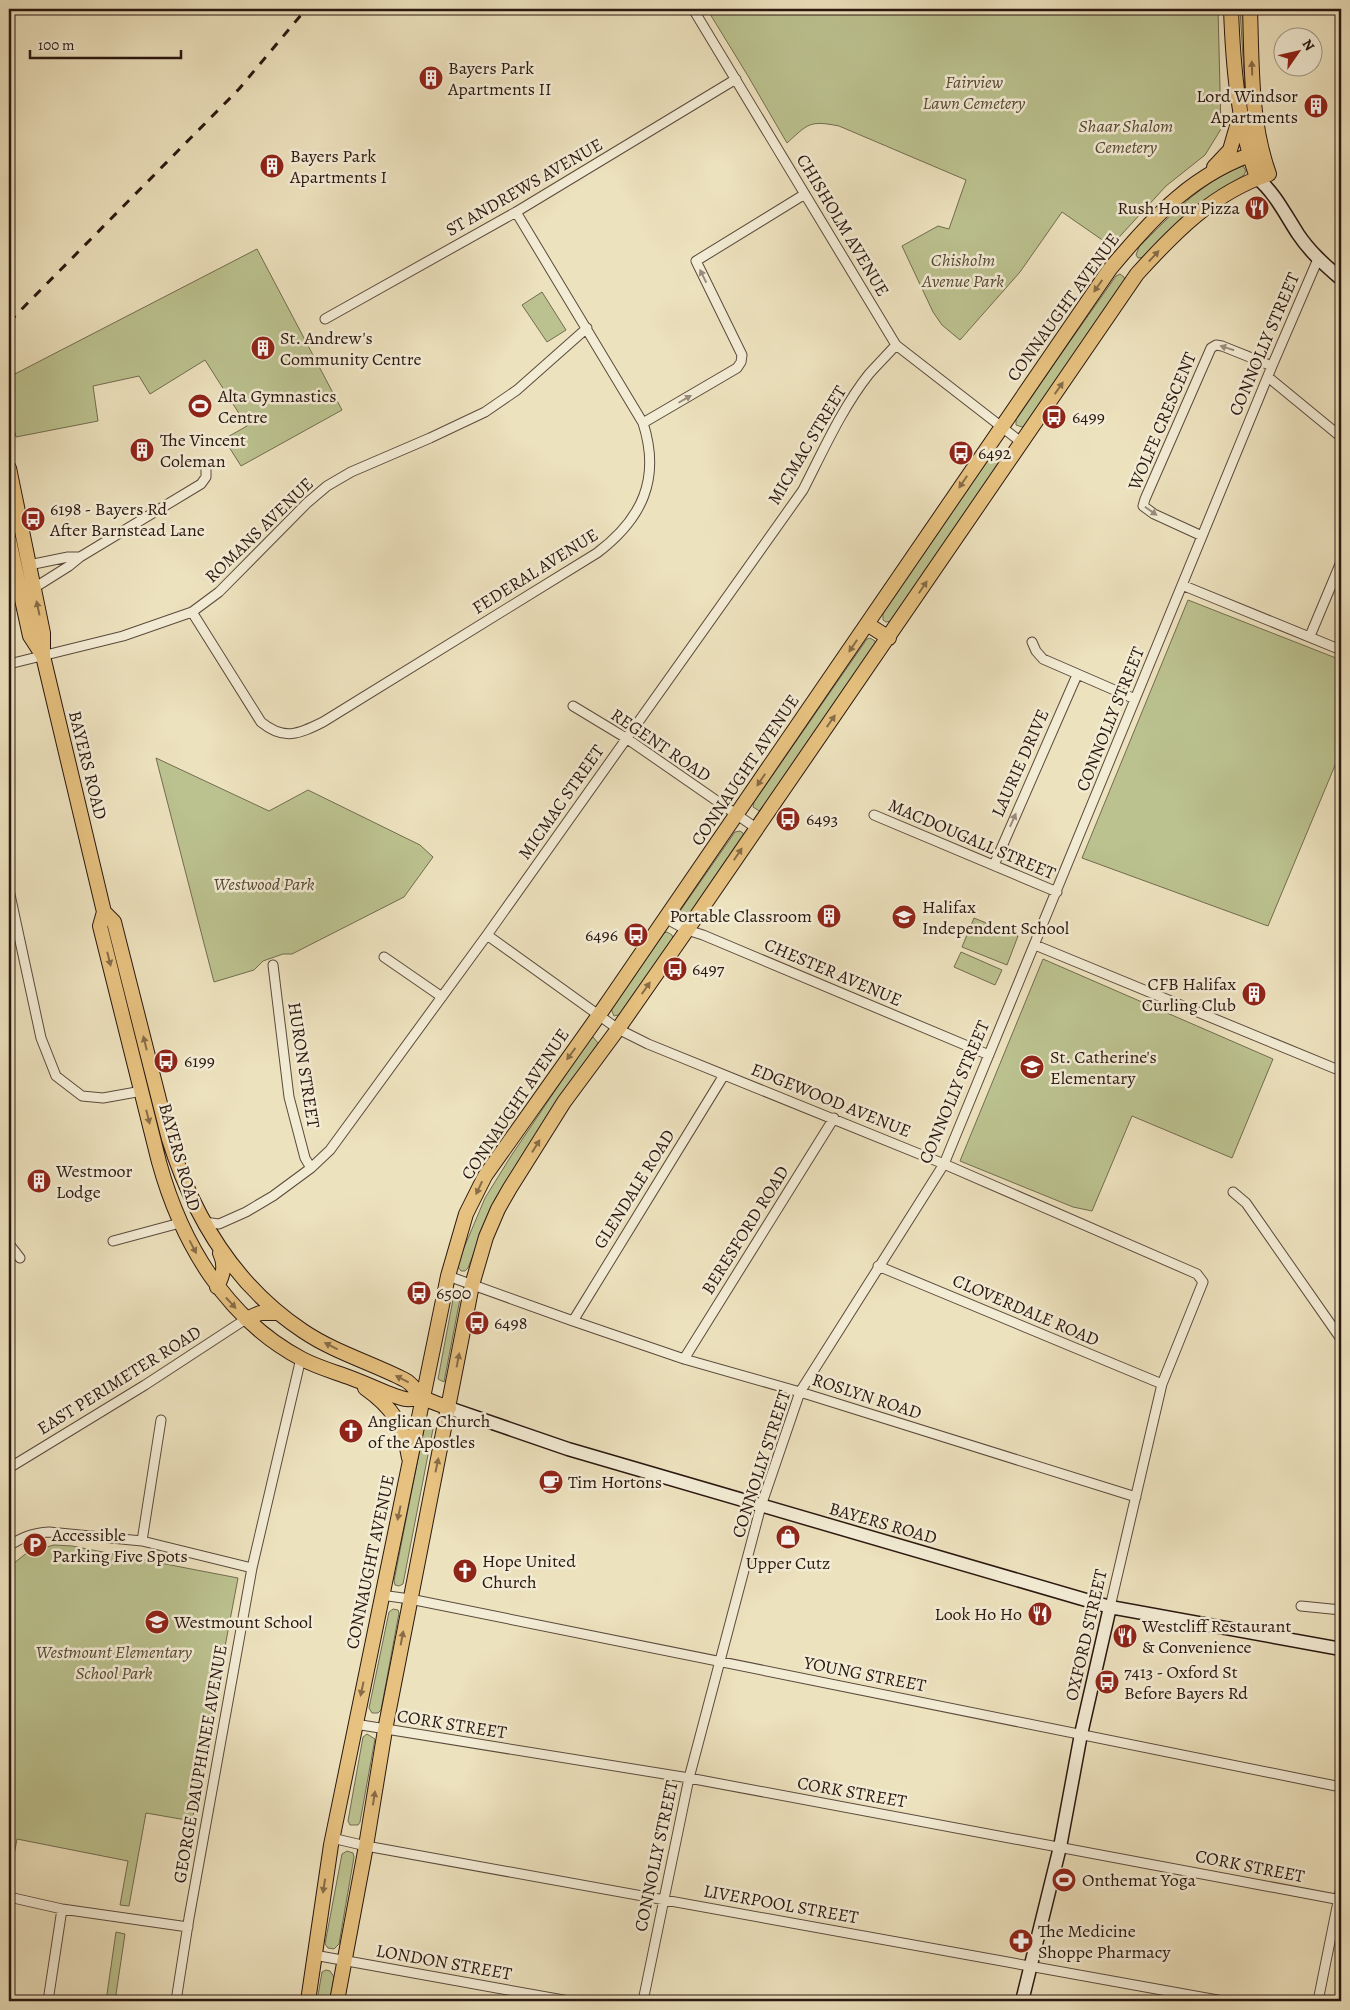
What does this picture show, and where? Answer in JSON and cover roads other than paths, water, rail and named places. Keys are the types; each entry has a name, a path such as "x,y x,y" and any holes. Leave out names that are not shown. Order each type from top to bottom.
{"main road":[{"path":"1231,9 1240,116 1263,176 1299,235 1318,259 1341,278"},
{"path":"1250,9 1255,153"},
{"path":"1204,176 1230,150 1240,116"},
{"name":"CONNAUGHT AVENUE","path":"308,2001 332,1838 448,1276 466,1214 485,1176 599,1015 868,624 1000,427 1115,263 1138,235 1166,207 1204,176 1255,153"},
{"path":"337,2001 366,1846 385,1730 472,1285 486,1237 498,1208 564,1102 687,930 1137,274 1176,233 1204,208 1245,183 1263,176"},
{"name":"BAYERS ROAD","path":"9,468 43,633 43,656 104,912 100,926 166,1187 180,1223 217,1287 246,1319 267,1336 301,1358 405,1399 423,1398 562,1447 1110,1607 1341,1649"},
{"name":"BAYERS ROAD","path":"9,540 30,636 43,656"},
{"path":"868,624 888,638"},
{"name":"BAYERS ROAD","path":"104,912 114,922 180,1172 190,1196 215,1242 235,1269 278,1313 304,1332 336,1349 408,1381 423,1398"},
{"path":"215,1242 223,1259 224,1274 217,1287"},
{"path":"246,1319 260,1313 278,1313"},
{"path":"352,1378 384,1404 399,1422 406,1442 410,1465"},
{"name":"OXFORD STREET","path":"1022,2001 1060,1847 1081,1734 1110,1607"}],"street":[{"name":"CHISHOLM AVENUE","path":"693,9 896,345 1000,427"},
{"name":"ST ANDREWS AVENUE","path":"325,320 516,212 736,79"},
{"path":"643,423 715,382 737,368 741,362 742,355 696,261 806,194"},
{"name":"FEDERAL AVENUE","path":"192,612 261,722 280,733 304,732 597,554 616,539 636,515 646,487 649,462 647,436 643,423 516,212"},
{"name":"CONNOLLY STREET","path":"643,2001 689,1778 760,1506 800,1392 944,1164 1272,366 1318,259"},
{"name":"ROMANS AVENUE","path":"9,664 123,636 192,612 224,588 307,503 327,486 351,472 485,412 517,390 587,328"},
{"name":"MICMAC STREET","path":"204,1222 219,1224 273,1196 311,1168 330,1150 487,935 804,490 824,448 856,392 896,345"},
{"name":"WOLFE CRESCENT","path":"1202,536 1154,514 1143,506 1145,499 1211,348 1216,345 1222,346 1272,366"},
{"path":"1268,377 1341,437"},
{"path":"1000,427 1021,442"},
{"path":"34,588 80,557 201,484 206,477 206,468"},
{"path":"29,565 68,557 80,557"},
{"path":"1310,636 1341,562"},
{"path":"1182,585 1341,650"},
{"path":"1032,642 1036,651 1043,659 1135,699"},
{"name":"LAURIE DRIVE","path":"994,865 1077,675"},
{"name":"REGENT ROAD","path":"573,706 626,738 736,816 756,828"},
{"name":"MACDOUGALL STREET","path":"874,815 1057,892"},
{"path":"9,890 40,1038 56,1076 82,1096 103,1098 142,1091"},
{"name":"CHESTER AVENUE","path":"665,918 687,930 703,934 989,1055"},
{"name":"EDGEWOOD AVENUE","path":"487,935 618,1029 648,1044 944,1164 1197,1274 1203,1282"},
{"path":"1035,945 1341,1071"},
{"path":"384,958 442,997"},
{"name":"HURON STREET","path":"273,965 289,1097 304,1158 311,1168"},
{"name":"GLENDALE ROAD","path":"573,1321 724,1075"},
{"name":"BERESFORD ROAD","path":"684,1358 834,1118"},
{"path":"1233,1192 1246,1203 1341,1339"},
{"path":"113,1241 180,1223"},
{"path":"9,1244 20,1258"},
{"name":"CLOVERDALE ROAD","path":"878,1266 1162,1384"},
{"name":"ROSLYN ROAD","path":"448,1276 684,1358 800,1392 1136,1498"},
{"name":"OXFORD STREET","path":"1110,1607 1162,1384 1203,1282"},
{"name":"EAST PERIMETER ROAD","path":"9,1468 129,1395 246,1319"},
{"name":"GEORGE DAUPHINEE AVENUE","path":"176,2001 252,1568 301,1358"},
{"path":"142,1541 160,1420"},
{"path":"9,1546 21,1538 34,1533 49,1532 142,1541 252,1568"},
{"name":"YOUNG STREET","path":"381,1595 410,1599 721,1661 1341,1787"},
{"path":"1301,1606 1341,1610"},
{"name":"CORK STREET","path":"355,1724 689,1778 1340,1900"},
{"name":"LIVERPOOL STREET","path":"332,1838 366,1846 1223,2001"},
{"path":"1318,2001 1340,1900 1341,1887"},
{"path":"9,1897 62,1909 188,1927"},
{"path":"48,2001 62,1909"},
{"name":"LONDON STREET","path":"314,1955 569,2001"}],"railway":[{"path":"9,322 239,89 306,9"}],"place":[{"name":"Bayers Park Apartments II","path":"431,78"},
{"name":"Lord Windsor Apartments","path":"1316,106"},
{"name":"Bayers Park Apartments I","path":"272,166"},
{"name":"Rush Hour Pizza","path":"1257,208"},
{"name":"St. Andrew's Community Centre","path":"263,348"},
{"name":"Alta Gymnastics Centre","path":"200,406"},
{"name":"6499","path":"1054,417"},
{"name":"The Vincent Coleman","path":"142,450"},
{"name":"6492","path":"961,453"},
{"name":"6198 - Bayers Rd After Barnstead Lane","path":"33,519"},
{"name":"6493","path":"788,819"},
{"name":"Portable Classroom","path":"829,916"},
{"name":"Halifax Independent School","path":"904,917"},
{"name":"6496","path":"636,935"},
{"name":"6497","path":"675,969"},
{"name":"CFB Halifax Curling Club","path":"1254,994"},
{"name":"6199","path":"166,1061"},
{"name":"St. Catherine's Elementary","path":"1032,1067"},
{"name":"Westmoor Lodge","path":"39,1181"},
{"name":"6500","path":"419,1293"},
{"name":"6498","path":"477,1323"},
{"name":"Anglican Church of the Apostles","path":"351,1431"},
{"name":"Tim Hortons","path":"551,1482"},
{"name":"Upper Cutz","path":"788,1537"},
{"name":"Accessible Parking Five Spots","path":"35,1545"},
{"name":"Hope United Church","path":"465,1571"},
{"name":"Look Ho Ho","path":"1040,1614"},
{"name":"Westmount School","path":"157,1622"},
{"name":"Westcliff Restaurant & Convenience","path":"1125,1636"},
{"name":"7413 - Oxford St Before Bayers Rd","path":"1107,1682"},
{"name":"Onthemat Yoga","path":"1064,1880"},
{"name":"The Medicine Shoppe Pharmacy","path":"1021,1941"}],"park label":[{"name":"Fairview Lawn Cemetery","path":"974,92"},
{"name":"Shaar Shalom Cemetery","path":"1126,136"},
{"name":"Chisholm Avenue Park","path":"963,270"},
{"name":"Westwood Park","path":"264,884"},
{"name":"Westmount Elementary School Park","path":"114,1662"}]}
